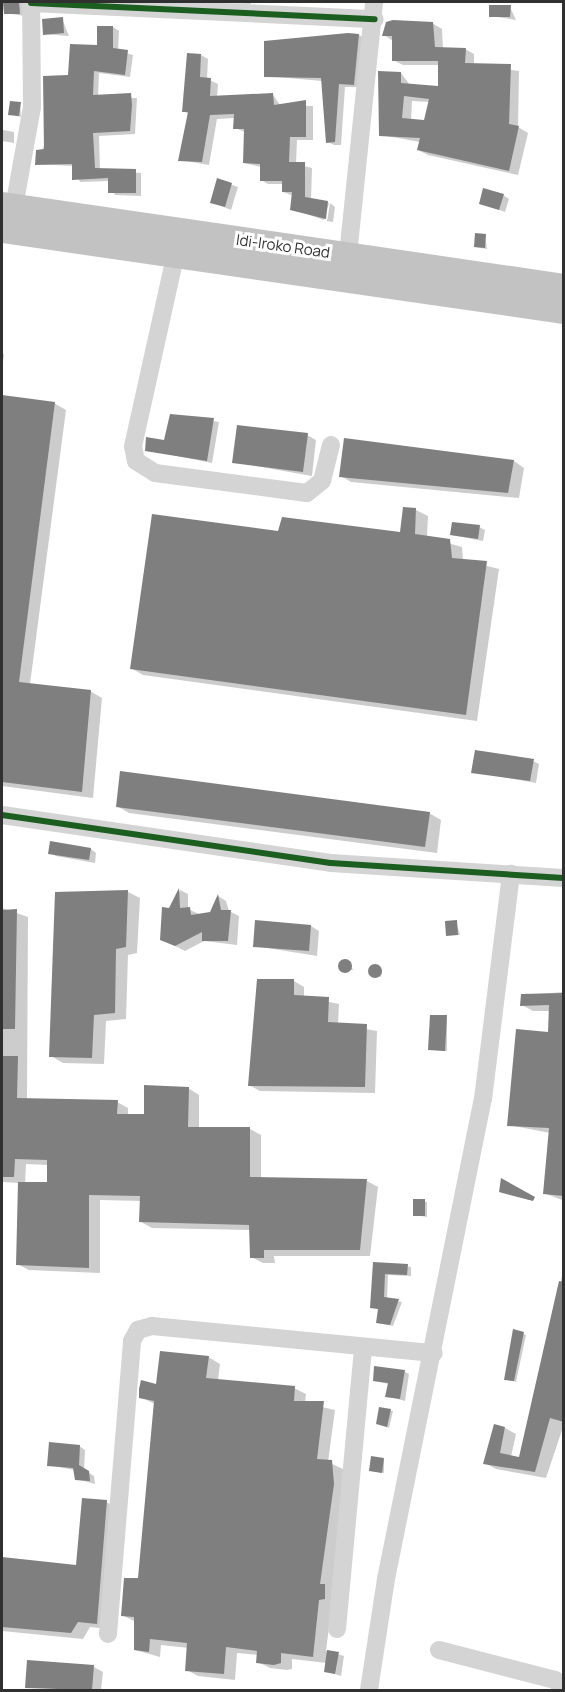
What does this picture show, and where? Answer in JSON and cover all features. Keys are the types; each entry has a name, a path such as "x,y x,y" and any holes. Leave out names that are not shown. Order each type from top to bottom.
{"highway":[{"name":"Idi-Iroko Road","path":"6,214 348,255 564,287"},
{"path":"6,214 175,256 564,309"}],"street":[{"path":"6,214 32,107 31,2 374,10 348,255"},
{"path":"175,256 133,446 136,461 155,473 307,493 322,481 331,445"},
{"path":"2,815 331,863 564,878"},
{"path":"369,1690 386,1579 434,1353 483,1099 511,874"},
{"path":"108,1634 132,1341 138,1330 152,1326 434,1353"},
{"path":"337,1629 363,1348"},
{"path":"439,1650 555,1680 564,1688"}],"building":[{"path":"3,2 19,2 20,14 4,14"},
{"path":"489,5 511,5 510,17 489,17"},
{"path":"63,17 64,33 43,35 42,19"},
{"path":"393,20 433,22 435,47 466,48 465,63 511,64 509,124 519,126 509,171 417,150 420,138 379,136 378,71 401,72 401,83 438,86 438,61 392,61 392,36 382,36 386,22","holes":["404,96 429,99 424,120 402,118"]},
{"path":"97,26 113,26 113,48 128,50 125,75 94,71 93,95 131,93 132,105 130,131 93,133 95,168 136,169 136,193 108,193 108,178 72,180 72,164 35,165 36,150 44,149 43,76 68,75 70,44 97,45"},
{"path":"348,33 359,34 354,85 339,84 335,142 326,143 321,78 264,77 264,41"},
{"path":"187,53 201,54 200,77 211,78 210,96 273,93 274,105 306,100 306,137 290,137 289,162 305,162 305,197 328,201 326,219 290,210 292,192 282,192 282,181 260,181 260,164 243,163 244,129 233,129 234,114 210,115 202,162 178,161 188,112 182,112"},
{"path":"10,101 21,102 19,116 8,115"},
{"path":"217,178 232,183 225,207 210,203"},
{"path":"483,188 504,194 499,210 479,204"},
{"path":"475,233 486,234 485,248 474,247"},
{"path":"2,395 55,402 19,682 91,690 82,792 2,782"},
{"path":"170,414 214,418 207,461 145,451 146,437 164,440"},
{"path":"237,425 308,433 303,472 232,463"},
{"path":"344,438 514,460 508,493 339,477"},
{"path":"403,507 416,508 415,534 450,539 452,558 487,561 466,715 130,669 152,514 278,531 282,517 400,532"},
{"path":"452,522 480,525 478,539 450,535"},
{"path":"475,750 534,759 530,781 471,773"},
{"path":"120,771 430,812 425,847 116,807"},
{"path":"50,841 91,848 89,860 48,854"},
{"path":"179,888 180,908 190,907 191,915 210,912 218,894 221,910 231,910 228,941 202,941 202,932 175,946 160,940 162,907 169,908"},
{"path":"128,890 126,947 116,949 115,1013 94,1015 92,1058 49,1057 55,892"},
{"path":"17,909 15,1029 2,1029 2,910"},
{"path":"255,920 311,925 309,951 253,947"},
{"path":"457,920 458,935 446,936 445,921"},
{"path":"342,959 348,959 352,966 348,973 342,973 338,969 338,963"},
{"path":"372,964 378,964 382,971 378,978 372,978 368,974 368,968"},
{"path":"257,979 294,979 294,995 329,997 328,1022 367,1024 365,1087 248,1086"},
{"path":"564,993 564,1196 543,1194 549,1128 507,1126 516,1029 548,1032 549,1005 520,1006 521,994"},
{"path":"430,1015 447,1015 445,1051 428,1050"},
{"path":"2,1056 18,1056 17,1098 118,1100 117,1114 144,1114 144,1085 189,1087 188,1127 250,1127 250,1177 367,1179 360,1250 264,1250 264,1258 250,1258 249,1225 139,1222 140,1196 89,1195 89,1268 16,1265 18,1182 47,1182 47,1160 15,1159 14,1177 2,1177"},
{"path":"501,1178 535,1197 533,1201 499,1192"},
{"path":"413,1199 425,1199 425,1216 413,1216"},
{"path":"373,1262 408,1264 407,1275 385,1274 384,1297 399,1299 390,1325 376,1323 378,1309 370,1308"},
{"path":"559,1281 564,1282 564,1422 550,1418 535,1472 483,1464 494,1424 505,1427 500,1453 519,1457"},
{"path":"513,1329 524,1332 514,1381 504,1380"},
{"path":"160,1351 209,1356 206,1378 295,1386 294,1401 324,1401 317,1459 332,1460 334,1484 320,1584 325,1584 325,1599 319,1600 313,1657 281,1653 281,1663 274,1665 256,1663 257,1651 226,1647 224,1674 185,1671 187,1643 150,1639 149,1652 134,1650 134,1617 121,1616 124,1578 138,1578 154,1401 139,1398 139,1389 141,1380 156,1384"},
{"path":"374,1366 405,1370 400,1399 385,1397 388,1383 373,1381"},
{"path":"379,1407 391,1409 387,1427 376,1424"},
{"path":"49,1442 80,1445 79,1465 89,1471 90,1481 75,1480 73,1468 47,1466"},
{"path":"371,1456 384,1458 382,1473 369,1471"},
{"path":"82,1498 107,1500 97,1624 78,1622 71,1633 2,1627 2,1557 76,1565"},
{"path":"327,1650 339,1652 335,1674 324,1672"},
{"path":"27,1660 94,1665 92,1690 25,1688"}],"cycle path":[{"path":"31,3 375,19"},
{"path":"2,815 331,863 564,878"}]}
